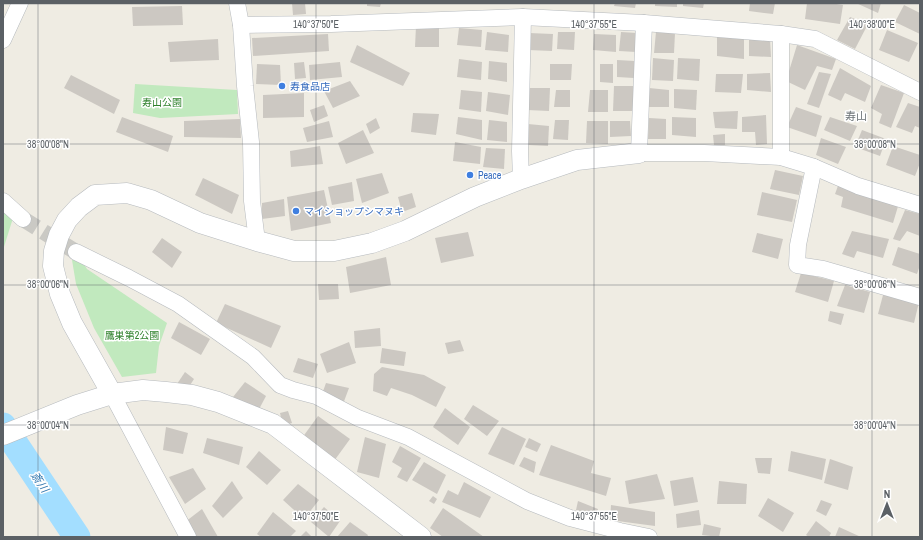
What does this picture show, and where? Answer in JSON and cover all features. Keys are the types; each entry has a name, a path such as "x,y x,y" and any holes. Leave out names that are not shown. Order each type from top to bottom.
{"street":[{"path":"3,40 20,3"},
{"path":"237,3 241,25 245,92 251,142 252,201 257,241"},
{"path":"241,25 331,24 523,17 644,23 781,34 815,39 920,92"},
{"path":"521,179 520,151 523,17"},
{"path":"640,153 644,23"},
{"path":"781,34 781,157"},
{"path":"188,537 112,394 72,323 60,294 53,266 54,251 59,235 67,220 79,207 95,195 127,193 151,200 200,222 257,241 294,251 334,251 372,243 405,231 475,197 521,179 577,160 640,153 704,153 781,157 814,167 858,186 920,205"},
{"path":"814,167 798,245 797,265 823,269 920,297"},
{"path":"3,201 23,219"},
{"path":"76,252 178,304 253,357 280,385 316,396 358,418 408,437 527,501 570,518 620,534 649,537"},
{"path":"3,435 77,405 112,394 143,390 192,395 218,402 273,424 420,537"}],"green space":[{"name":"寿山公園","path":"135,84 237,90 238,114 160,118 133,113"},
{"path":"3,210 13,218 3,250"},
{"name":"鷹巣第2公園","path":"80,258 87,269 167,323 159,346 156,373 122,377 94,328 76,284 72,260"}],"building":[{"path":"292,3 305,3 306,14 293,15"},
{"path":"367,3 381,3 380,7 367,6"},
{"path":"615,3 636,3 635,8 614,6"},
{"path":"655,3 677,3 677,7 655,6"},
{"path":"683,3 704,3 703,8 683,6"},
{"path":"750,3 775,3 773,14 749,11"},
{"path":"807,3 830,3 843,5 840,24 805,19"},
{"path":"856,3 881,3 878,13"},
{"path":"904,5 920,13 920,34 895,22"},
{"path":"182,6 183,25 133,26 132,7"},
{"path":"850,17 868,24 855,49 837,40"},
{"path":"416,26 439,26 439,47 415,47"},
{"path":"459,28 482,30 481,47 457,45"},
{"path":"887,30 918,43 909,62 879,50"},
{"path":"487,32 509,35 508,52 485,50"},
{"path":"558,32 575,32 574,50 557,49"},
{"path":"621,32 637,33 636,52 619,51"},
{"path":"656,32 675,33 674,53 654,53"},
{"path":"529,33 553,34 552,51 528,50"},
{"path":"328,34 329,51 253,56 252,38"},
{"path":"594,34 616,35 616,52 593,50"},
{"path":"717,37 744,39 744,59 717,56"},
{"path":"749,38 770,39 771,57 749,56"},
{"path":"218,39 219,60 170,62 168,42"},
{"path":"357,45 410,73 403,86 350,62"},
{"path":"797,45 836,59 832,70 817,66 805,90 786,81"},
{"path":"653,58 674,60 673,81 652,80"},
{"path":"678,58 700,59 699,81 677,79"},
{"path":"459,59 482,62 481,80 457,77"},
{"path":"617,60 635,61 634,78 617,77"},
{"path":"489,61 507,63 507,82 488,79"},
{"path":"304,62 306,78 295,79 294,63"},
{"path":"340,62 342,77 310,80 309,65"},
{"path":"257,64 280,65 281,85 256,84"},
{"path":"550,64 572,64 571,80 550,80"},
{"path":"600,64 613,64 613,83 600,82"},
{"path":"840,68 871,86 865,102 845,93 841,101 828,95"},
{"path":"819,72 831,74 819,108 807,104"},
{"path":"770,73 771,92 747,90 747,74"},
{"path":"716,74 743,74 741,93 715,92"},
{"path":"71,75 120,100 114,114 64,88"},
{"path":"350,81 360,96 333,108 324,91"},
{"path":"881,85 904,93 891,128 879,123 882,114 871,108"},
{"path":"614,86 633,86 633,111 613,111"},
{"path":"529,88 550,88 549,111 527,110"},
{"path":"649,88 669,90 669,107 648,107"},
{"path":"674,89 697,90 696,110 674,108"},
{"path":"461,90 482,92 481,112 459,109"},
{"path":"556,90 570,90 570,107 554,107"},
{"path":"590,90 608,90 608,112 588,112"},
{"path":"488,92 510,95 508,115 486,111"},
{"path":"304,93 304,117 263,118 263,95"},
{"path":"908,103 920,107 920,128 915,126 912,133 896,127"},
{"path":"324,105 328,116 314,122 310,110"},
{"path":"796,107 822,116 816,137 787,127"},
{"path":"738,111 737,129 715,128 713,112"},
{"path":"413,113 439,114 436,135 411,132"},
{"path":"766,115 767,144 756,145 755,132 742,132 742,117"},
{"path":"122,117 173,136 168,152 116,132"},
{"path":"458,117 482,120 482,140 456,134"},
{"path":"672,117 696,118 696,137 672,135"},
{"path":"830,117 857,126 850,141 824,130"},
{"path":"376,118 380,128 370,134 366,124"},
{"path":"649,118 666,119 666,139 648,139"},
{"path":"240,119 241,138 184,137 184,121"},
{"path":"489,120 507,122 507,142 487,140"},
{"path":"555,120 569,120 568,140 553,139"},
{"path":"329,121 333,137 307,142 303,128"},
{"path":"587,121 608,121 608,144 586,143"},
{"path":"610,121 630,121 631,136 610,137"},
{"path":"528,124 549,126 548,146 528,145"},
{"path":"363,130 374,153 346,164 338,143"},
{"path":"862,130 886,139 880,156 855,147"},
{"path":"725,134 725,145 714,145 713,135"},
{"path":"821,138 846,147 838,164 816,155"},
{"path":"455,142 481,147 480,164 453,161"},
{"path":"320,146 323,164 291,167 290,151"},
{"path":"893,146 920,155 920,163 915,176 886,165"},
{"path":"486,148 505,149 504,169 483,167"},
{"path":"775,170 803,176 799,195 770,189"},
{"path":"382,173 389,193 362,203 356,179"},
{"path":"203,178 239,195 232,214 195,195"},
{"path":"352,182 354,201 332,205 328,187"},
{"path":"839,183 899,203 893,223 841,207 843,197 835,194"},
{"path":"324,190 331,223 291,231 287,197"},
{"path":"762,192 797,200 792,222 757,215"},
{"path":"412,193 416,207 402,212 398,197"},
{"path":"284,199 285,216 262,219 262,203"},
{"path":"905,210 920,214 920,236 907,231 900,241 893,239"},
{"path":"852,231 889,239 883,258 857,251 854,258 842,254"},
{"path":"468,232 474,256 441,263 435,238"},
{"path":"757,233 783,239 778,259 752,252"},
{"path":"162,238 182,252 172,268 152,252"},
{"path":"898,247 920,254 920,265 917,274 892,265"},
{"path":"386,257 391,285 350,293 346,267"},
{"path":"801,273 834,281 828,302 795,292"},
{"path":"318,284 338,284 339,299 319,300"},
{"path":"845,285 870,292 864,313 837,306"},
{"path":"883,295 919,302 914,323 878,314"},
{"path":"225,304 281,326 271,348 216,323"},
{"path":"830,311 844,314 841,325 828,321"},
{"path":"179,322 210,339 201,355 171,338"},
{"path":"380,328 381,346 355,348 354,331"},
{"path":"460,340 464,351 448,354 445,343"},
{"path":"349,342 356,363 327,373 320,354"},
{"path":"382,348 406,352 404,366 380,363"},
{"path":"298,358 318,364 313,378 293,372"},
{"path":"382,367 424,375 446,387 436,407 412,395 391,388 387,396 373,391 374,374"},
{"path":"185,372 194,379 187,390 177,384"},
{"path":"245,382 266,396 257,413 233,397"},
{"path":"326,383 349,388 343,404 322,394"},
{"path":"473,405 499,421 487,436 464,419"},
{"path":"445,408 470,427 458,445 433,427"},
{"path":"288,411 292,423 283,426 280,413"},
{"path":"318,416 350,439 334,461 302,438"},
{"path":"166,427 188,433 183,454 163,450"},
{"path":"502,427 526,439 514,465 488,454"},
{"path":"365,437 386,444 379,478 357,472"},
{"path":"207,438 243,447 239,465 203,453"},
{"path":"529,438 541,444 537,452 525,447"},
{"path":"551,445 594,461 591,473 611,478 606,496 539,475"},
{"path":"400,446 421,458 407,482 397,477 402,468 392,462"},
{"path":"259,451 281,470 267,485 246,467"},
{"path":"791,451 826,459 822,480 788,471"},
{"path":"524,457 536,462 534,473 519,466"},
{"path":"755,458 772,458 770,474 758,473"},
{"path":"830,459 853,467 848,490 824,483"},
{"path":"424,462 446,475 437,494 412,480"},
{"path":"193,468 206,489 185,504 169,477"},
{"path":"657,474 665,499 629,504 625,481"},
{"path":"693,477 698,502 674,506 670,481"},
{"path":"232,481 243,498 223,518 212,506"},
{"path":"719,481 747,484 746,504 717,504"},
{"path":"464,482 491,497 480,518 442,502 448,490 458,495"},
{"path":"298,484 319,500 304,519 283,500"},
{"path":"433,496 437,499 434,504 429,501"},
{"path":"768,498 794,513 783,532 758,516"},
{"path":"821,500 832,504 826,516 816,511"},
{"path":"578,501 598,509 596,517 576,510"},
{"path":"611,505 655,512 655,526 610,520"},
{"path":"324,507 340,521 329,537 311,522"},
{"path":"443,508 484,537 443,537 430,528"},
{"path":"202,509 218,537 194,537 185,522"},
{"path":"699,510 701,525 677,528 676,514"},
{"path":"273,512 296,531 290,537 261,537 257,534"},
{"path":"816,521 831,533 829,537 809,537 806,535"},
{"path":"350,522 368,535 367,537 337,537"},
{"path":"704,524 721,528 719,537 702,535"},
{"path":"839,527 861,537 835,537"},
{"path":"306,531 312,537 300,537"}],"waterway":[{"name":"斎川","path":"3,426 77,537"}],"tunnel":[{"path":"23,219 76,252"}],"place":[{"name":"寿食品店","path":"282,86"},
{"name":"Peace","path":"470,175"},
{"name":"マイショップシマヌキ","path":"296,211"}],"district":[{"name":"寿山","path":"856,116"}]}
